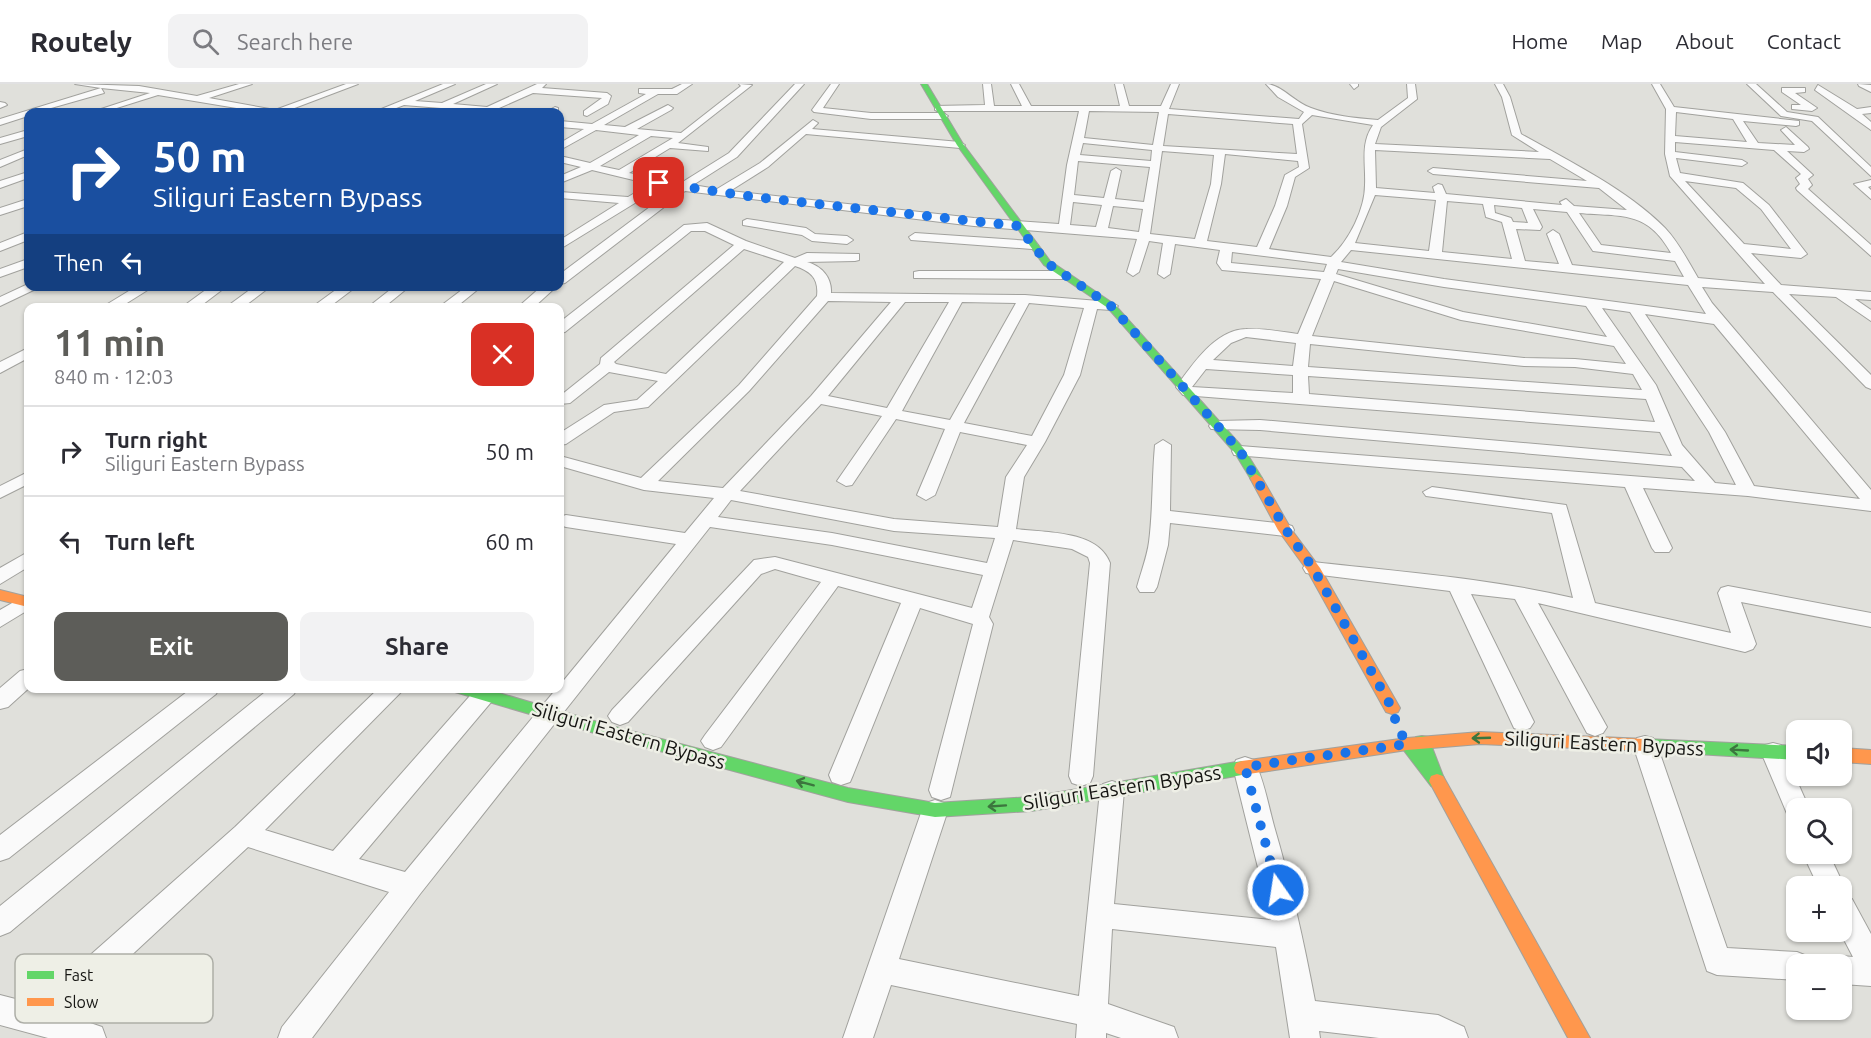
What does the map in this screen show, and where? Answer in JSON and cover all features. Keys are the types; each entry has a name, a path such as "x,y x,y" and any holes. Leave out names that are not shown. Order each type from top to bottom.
{"street":[{"path":"79,84 146,91 247,108"},
{"path":"146,91 166,84"},
{"path":"172,96 210,84"},
{"path":"195,100 248,84"},
{"path":"286,108 354,84"},
{"path":"391,108 451,84"},
{"path":"441,106 493,84"},
{"path":"493,108 544,84"},
{"path":"577,93 593,84"},
{"path":"646,84 638,90 674,92 688,84"},
{"path":"621,173 683,136 748,85 743,84"},
{"path":"564,277 683,187 745,144 775,108 800,84"},
{"path":"835,84 817,110 827,113 887,117 990,107 1125,110 1135,107 1298,122 1302,121 1309,112"},
{"path":"924,84 960,145 1047,263 1111,306 1240,451 1286,530 1313,568 1392,708 1422,742 1437,781 1579,1038"},
{"path":"987,84 990,107"},
{"path":"1015,84 1028,108"},
{"path":"1119,84 1125,110"},
{"path":"1133,272 1144,236 1160,148 1164,110 1175,84"},
{"path":"1270,84 1290,102 1309,112 1343,120 1379,123"},
{"path":"1301,398 1300,370 1304,338 1332,267 1349,246 1371,191 1369,147 1379,123 1413,99 1411,84"},
{"path":"1498,84 1506,97 1517,135 1604,186 1659,229 1718,320 1871,501"},
{"path":"1656,84 1671,109 1670,154 1675,176 1777,289 1871,384"},
{"path":"1670,140 1804,149 1774,106 1751,84"},
{"path":"1862,84 1871,89"},
{"path":"45,108 113,87"},
{"path":"1818,88 1855,112 1871,127"},
{"path":"532,90 608,97 587,113"},
{"path":"1774,106 1812,108 1785,90 1802,90"},
{"path":"564,144 655,92"},
{"path":"109,108 158,93"},
{"path":"405,103 459,108"},
{"path":"208,108 219,104"},
{"path":"627,130 668,108"},
{"path":"1064,228 1077,140 1084,121 1084,109"},
{"path":"1671,109 1786,122 1812,118 1871,173"},
{"path":"1855,112 1871,111"},
{"path":"719,193 764,165 827,113"},
{"path":"0,122 24,115"},
{"path":"1736,117 1755,146"},
{"path":"1262,251 1281,206 1290,176 1304,168 1298,122"},
{"path":"564,124 683,136"},
{"path":"804,130 960,145"},
{"path":"564,178 592,166 650,132"},
{"path":"0,141 24,134"},
{"path":"1077,140 1208,153 1304,158"},
{"path":"669,145 704,149"},
{"path":"1369,147 1553,156"},
{"path":"1778,148 1808,175 1801,177 1807,185 1801,188 1871,252"},
{"path":"622,149 654,154"},
{"path":"1424,150 1434,171 1442,198 1435,255"},
{"path":"1200,243 1216,184 1220,152"},
{"path":"0,164 24,154"},
{"path":"1670,154 1742,163"},
{"path":"1514,155 1522,179"},
{"path":"1074,158 1157,165"},
{"path":"564,160 659,183 719,193 1018,226 1101,231 1262,251 1526,311 1619,343"},
{"path":"1101,231 1116,171"},
{"path":"1434,171 1604,186"},
{"path":"0,185 24,176"},
{"path":"1675,176 1739,185 1765,207 1801,254 1742,248"},
{"path":"564,242 659,183"},
{"path":"1553,183 1597,248 1679,258"},
{"path":"1871,183 1858,184 1871,196"},
{"path":"1371,191 1641,215"},
{"path":"564,195 630,201"},
{"path":"1069,198 1149,206"},
{"path":"724,236 747,223 776,200"},
{"path":"1488,202 1490,215 1506,219 1520,264"},
{"path":"0,212 24,203"},
{"path":"1508,225 1536,227 1526,205"},
{"path":"747,223 806,232 812,237 847,240"},
{"path":"564,326 688,228 706,227 742,244 795,261 819,274 825,284 824,297 744,388 644,485"},
{"path":"1552,234 1567,269"},
{"path":"915,237 1032,245"},
{"path":"0,247 24,238"},
{"path":"1164,274 1170,240"},
{"path":"564,400 607,366 606,362 742,244"},
{"path":"1349,246 1693,282 1871,296"},
{"path":"1227,247 1223,263 1227,267 1332,267 1445,312 1526,311 1596,304 1718,320"},
{"path":"564,437 610,408 642,404 795,261 807,257 855,257"},
{"path":"564,262 580,264"},
{"path":"0,273 24,264"},
{"path":"919,275 1063,275"},
{"path":"0,302 25,291"},
{"path":"117,303 139,291"},
{"path":"196,303 214,291"},
{"path":"240,303 258,291"},
{"path":"326,303 344,291"},
{"path":"381,303 397,291"},
{"path":"452,303 469,291"},
{"path":"530,303 545,291"},
{"path":"1707,305 1602,293 1598,295 1596,304 1653,395 1666,428 1685,462 1710,488"},
{"path":"1840,294 1871,317"},
{"path":"824,297 1025,299 1111,306"},
{"path":"293,1038 410,886 727,494 817,399 867,342 901,298"},
{"path":"846,481 893,412 958,298"},
{"path":"926,495 955,425 1025,299"},
{"path":"858,1038 939,795 983,624 979,616 1006,533 1015,477 1037,442 1072,375 1092,304"},
{"path":"1635,309 1717,432 1748,491"},
{"path":"1186,389 1221,341 1230,335 1246,333 1524,362 1575,363 1638,370"},
{"path":"1337,341 1349,402"},
{"path":"0,369 24,354"},
{"path":"1849,362 1871,364"},
{"path":"1204,364 1653,395"},
{"path":"607,366 670,380"},
{"path":"1186,389 1666,428"},
{"path":"817,399 893,412 1037,442"},
{"path":"1217,426 1260,425 1685,462"},
{"path":"1147,587 1158,545 1163,445"},
{"path":"1240,451 1748,491 1871,506"},
{"path":"564,462 644,485 727,494 894,525 1006,533 1075,543 1096,554 1100,563 1090,780 1100,915 1092,1026"},
{"path":"0,493 24,479"},
{"path":"1631,481 1662,548"},
{"path":"1432,492 1560,509 1586,608"},
{"path":"1161,516 1286,530"},
{"path":"566,521 690,540"},
{"path":"705,521 832,539 994,571"},
{"path":"24,561 0,579 24,594"},
{"path":"620,716 761,564 775,563 979,616"},
{"path":"1313,568 1522,592 1745,644 1728,593 1871,620"},
{"path":"711,741 833,579"},
{"path":"1456,583 1519,722"},
{"path":"1522,592 1592,727"},
{"path":"0,595 24,597"},
{"path":"0,620 24,600"},
{"path":"842,775 912,600"},
{"path":"0,701 24,681"},
{"path":"0,850 202,693"},
{"path":"0,923 280,693"},
{"path":"112,954 244,835 389,693"},
{"name":"Siliguri Eastern Bypass","path":"477,693 557,703 608,731 848,795 939,795 1031,804 1090,780 1245,767 1422,742 1530,738 1785,752"},
{"path":"338,864 484,695"},
{"path":"1405,723 1407,744 1437,781"},
{"path":"1645,745 1718,961 1786,965"},
{"path":"1785,752 1795,798"},
{"path":"1852,756 1871,757"},
{"path":"1245,767 1268,845 1288,935 1304,1026 1438,1030 1453,1038"},
{"path":"244,835 410,886"},
{"path":"1100,915 1288,935"},
{"path":"1852,927 1871,962"},
{"path":"880,969 1092,1026 1163,1038"},
{"path":"1852,971 1871,972"},
{"path":"0,1010 15,1014"},
{"path":"48,1023 91,1038"}],"traffic: fast":[{"path":"924,84 960,145 1047,263 1111,306 1240,451 1256,478"},
{"path":"477,693 608,731 848,795 935,810 1031,804 1242,768"},
{"path":"1407,744 1437,781 1422,742"},
{"path":"1646,745 1786,752"}],"traffic: slow":[{"path":"1256,478 1285,530 1313,568 1392,708"},
{"path":"0,595 24,601"},
{"path":"1242,768 1407,744 1480,738 1646,745"},
{"path":"1852,756 1871,757"},
{"path":"1437,781 1579,1038"}],"route":[{"path":"659,183 754,197 1018,226 1047,263 1111,306 1176,377 1240,451 1286,530 1313,568 1392,708 1397,726 1407,744 1245,767 1268,845 1278,890"}]}
